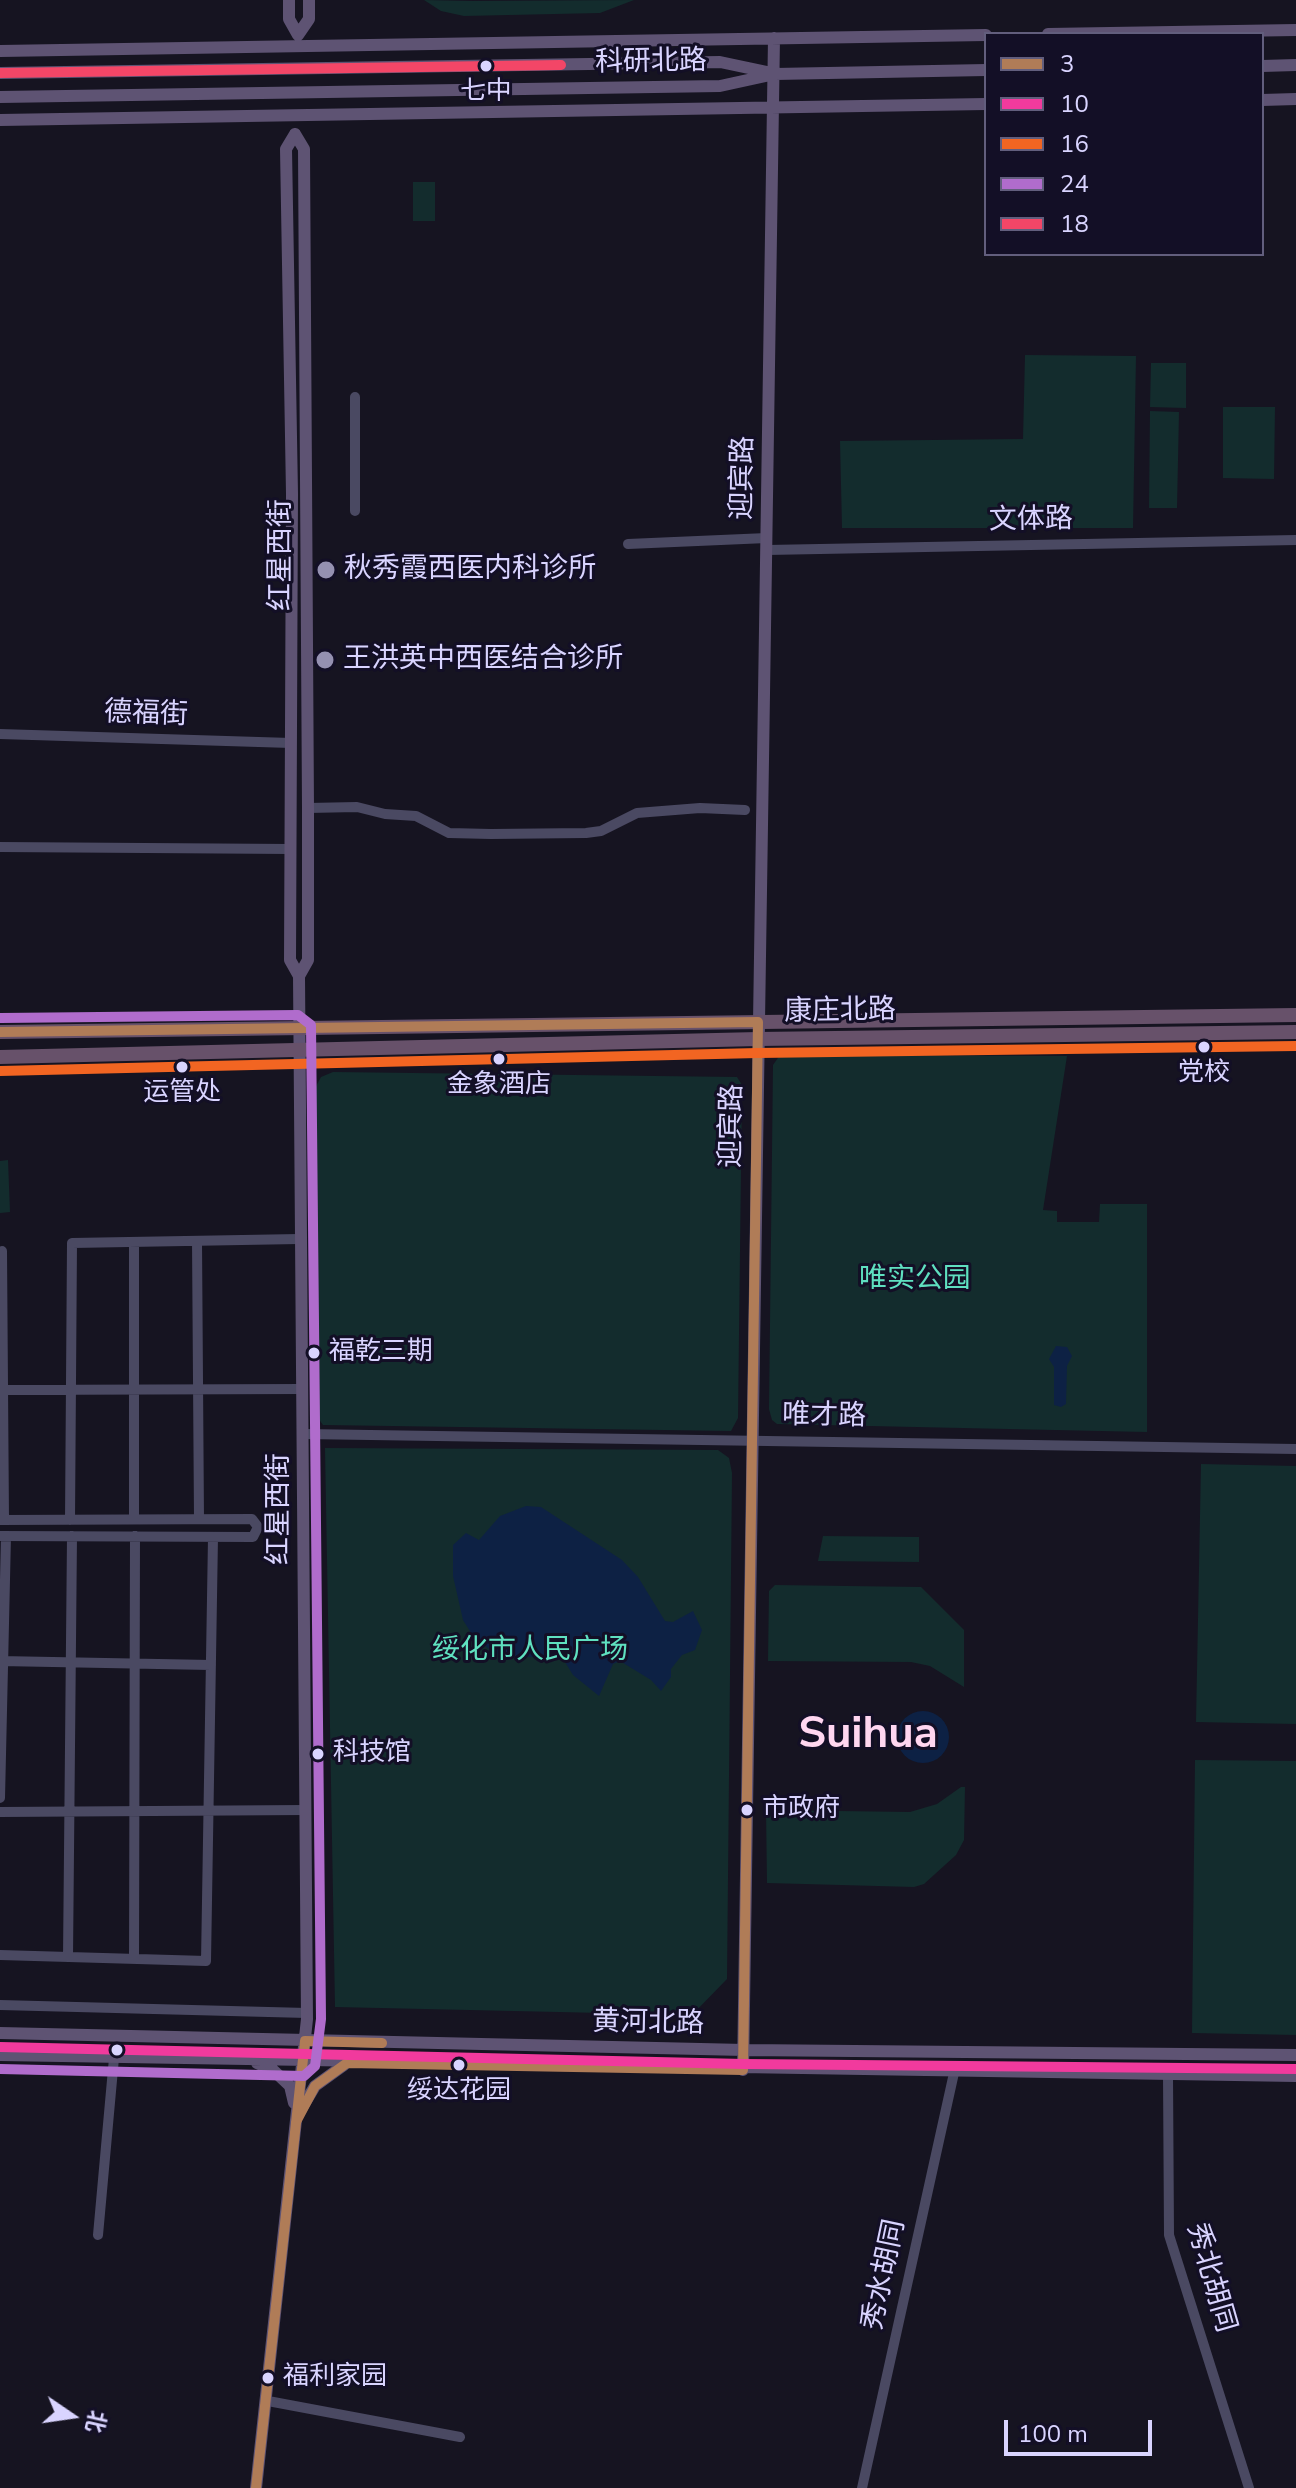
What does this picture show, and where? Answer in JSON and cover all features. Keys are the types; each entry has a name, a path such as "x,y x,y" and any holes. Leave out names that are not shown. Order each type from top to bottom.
{"highway":[{"name":"康庄北路","path":"0,1032 1296,1015"},
{"name":"康庄北路","path":"0,1057 758,1039 1296,1032"}],"main road":[{"path":"289,0 289,19 298,41 298,69"},
{"path":"298,41 309,19 309,0"},
{"path":"1172,32 1296,30"},
{"path":"0,51 298,41 984,35"},
{"name":"迎宾路","path":"743,2070 774,38"},
{"name":"科研北路","path":"0,73 720,62 775,74"},
{"path":"1264,66 1296,65"},
{"name":"科研北路","path":"0,97 720,86 775,74 984,70"},
{"name":"红星西街","path":"295,94 295,134 286,149 291,505 290,960 299,976"},
{"path":"1264,100 1296,99"},
{"path":"0,120 984,104"},
{"name":"红星西街","path":"256,2488 268,2401 307,2013 298,1029 299,976 308,960 308,743 304,149 295,134"},
{"path":"288,263 304,262"},
{"path":"291,505 306,505"},
{"path":"291,743 308,743"},
{"name":"黄河北路","path":"0,2033 744,2050 1296,2055"},
{"name":"黄河北路","path":"0,2055 743,2070 1296,2076"},
{"path":"248,2060 273,2070 290,2086 296,2122"},
{"path":"296,2122 315,2086 347,2063"}],"street":[{"path":"355,397 355,511"},
{"name":"文体路","path":"628,544 1296,540"},
{"name":"德福街","path":"0,734 291,743"},
{"path":"308,808 357,807 385,814 416,816 449,833 491,834 586,833 637,813 700,808 745,810"},
{"path":"0,847 291,849"},
{"path":"70,1520 72,1243 299,1239"},
{"path":"197,1241 199,1519"},
{"path":"134,1242 134,1519"},
{"path":"0,1798 3,1536 253,1537 258,1527 252,1519 2,1520 2,1251"},
{"path":"2,1390 303,1389"},
{"name":"唯才路","path":"304,1434 1296,1449"},
{"path":"68,1957 72,1536"},
{"path":"134,1959 135,1536"},
{"path":"0,1955 206,1961 213,1537"},
{"path":"2,1661 211,1665"},
{"path":"0,1812 305,1810"},
{"path":"0,2005 307,2013"},
{"path":"98,2235 114,2058"},
{"name":"秀水胡同","path":"862,2488 954,2073"},
{"name":"秀北胡同","path":"1168,2075 1169,2235 1249,2488"},
{"path":"268,2401 460,2437"}],"green space":[{"path":"424,0 634,0 600,13 464,16 441,11"},
{"path":"413,182 435,182 435,221 413,221"},
{"path":"1025,355 1136,356 1133,528 842,528 840,441 1023,439"},
{"path":"1151,363 1186,363 1186,408 1150,407"},
{"path":"1223,407 1275,407 1274,479 1223,478"},
{"path":"1150,411 1179,412 1177,508 1149,508"},
{"name":"唯实公园","path":"780,1055 1067,1056 1043,1210 1057,1211 1057,1222 1099,1222 1100,1204 1147,1204 1147,1432 777,1424 772,1420 769,1409 773,1065"},
{"path":"333,1072 737,1077 742,1085 738,1418 731,1431 323,1425 314,1412 314,1090 321,1077"},
{"path":"8,1160 10,1212 0,1213 0,1161"},
{"name":"绥化市人民广场","path":"325,1448 718,1450 729,1458 732,1473 727,1979 692,2015 335,2007"},
{"path":"1201,1464 1296,1466 1296,1724 1196,1722"},
{"path":"823,1536 919,1537 919,1562 818,1561"},
{"path":"775,1585 921,1587 964,1630 964,1687 930,1666 911,1662 768,1661 769,1591"},
{"path":"1195,1760 1296,1761 1296,2035 1192,2033"},
{"path":"965,1787 964,1840 956,1855 924,1884 914,1887 767,1883 766,1810 910,1812 937,1804"}],"water":[{"path":"1056,1346 1067,1347 1072,1356 1067,1366 1066,1404 1061,1407 1054,1405 1054,1367 1049,1359"},
{"path":"526,1506 541,1507 622,1560 638,1577 665,1621 673,1622 693,1611 702,1630 695,1650 682,1655 671,1669 671,1677 661,1691 651,1680 620,1661 613,1664 599,1696 573,1675 562,1657 516,1657 494,1653 473,1636 463,1620 453,1576 453,1545 466,1533 479,1540 500,1516"},
{"path":"923,1711 941,1719 949,1737 941,1755 923,1763 905,1755 897,1737 905,1719"}],"transit line":[{"name":"18","path":"0,73 561,65"},
{"name":"24","path":"0,1018 298,1015 311,1025 321,2019 315,2066 304,2076 0,2069"},
{"name":"3","path":"0,1032 758,1022 743,2070 347,2063 315,2086 296,2122"},
{"name":"16","path":"0,1071 758,1053 1296,1046"},
{"name":"3","path":"256,2488 305,2041 382,2043"},
{"name":"10","path":"0,2047 744,2064 1296,2069"}],"place":[{"name":"七中","path":"486,66"},
{"name":"秋秀霞西医内科诊所","path":"326,570"},
{"name":"王洪英中西医结合诊所","path":"325,660"},
{"name":"党校","path":"1204,1047"},
{"name":"金象酒店","path":"499,1059"},
{"name":"运管处","path":"182,1067"},
{"name":"福乾三期","path":"314,1353"},
{"name":"科技馆","path":"318,1754"},
{"name":"市政府","path":"747,1810"},
{"name":"绥达花园","path":"459,2065"},
{"name":"福利家园","path":"268,2378"}],"district":[{"name":"Suihua","path":"868,1736"}]}
